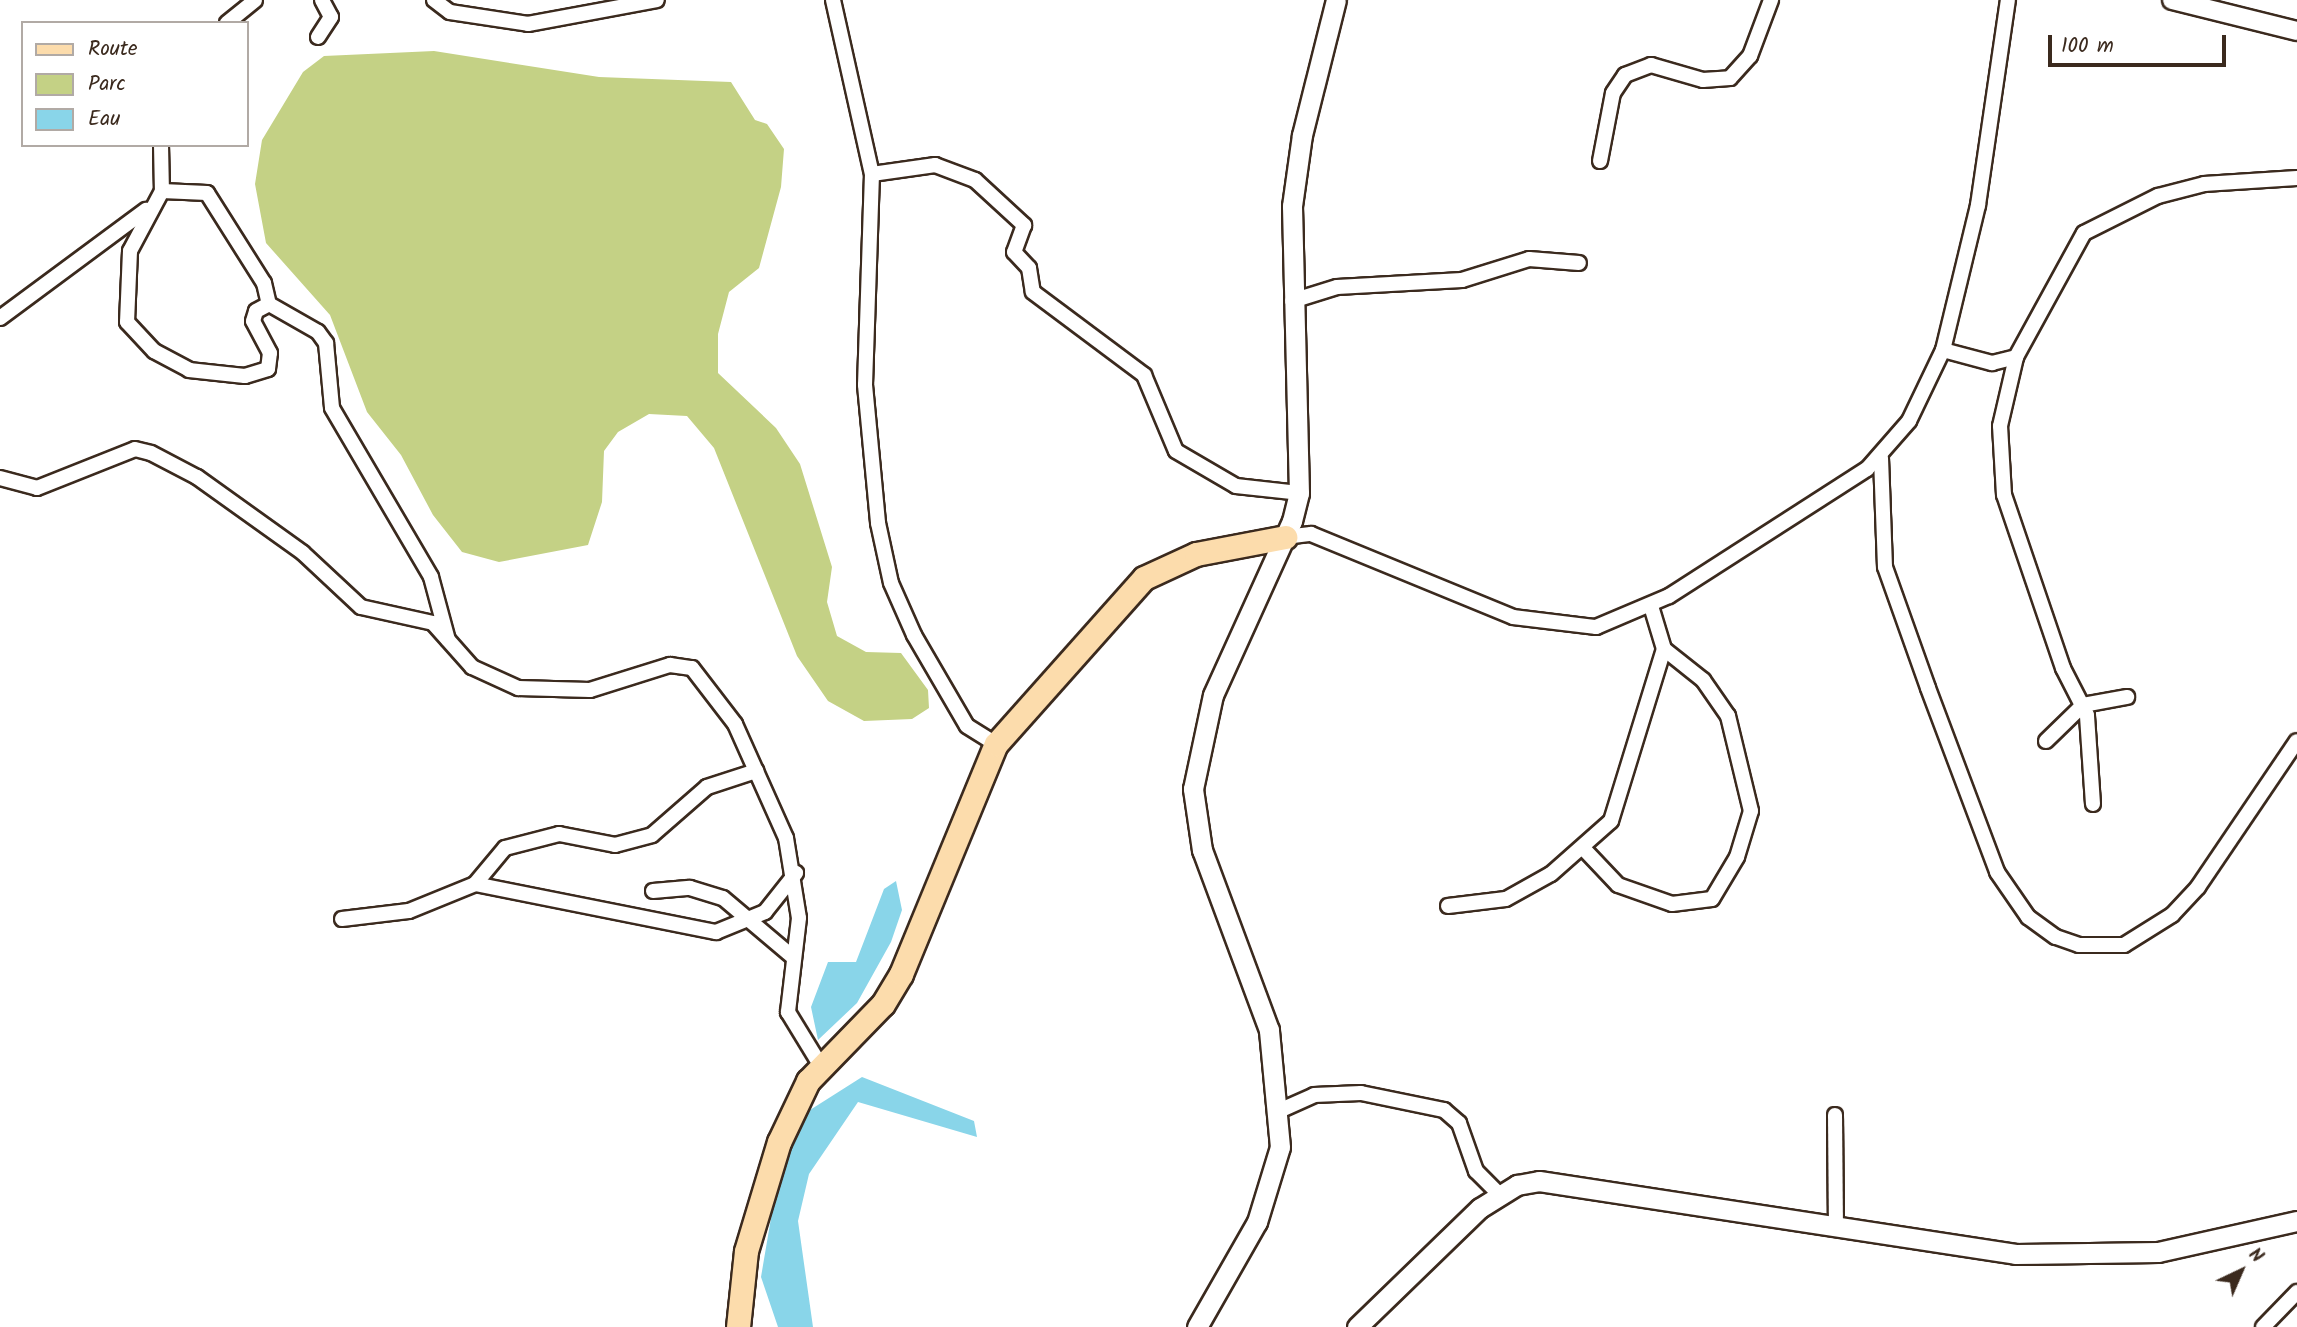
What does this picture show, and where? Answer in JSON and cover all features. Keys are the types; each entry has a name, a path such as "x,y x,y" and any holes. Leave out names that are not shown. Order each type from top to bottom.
{"main road":[{"path":"1197,1327 1273,1183 1281,1110 1269,1030 1202,850 1193,789 1213,695 1285,537 1299,493 1292,300 1296,175 1334,8"},
{"path":"738,1327 758,1202 788,1123 821,1066 875,1013 901,974 996,744 1144,578 1196,555 1285,537"},
{"path":"1357,1327 1499,1194 1539,1181 1836,1224 2015,1254 2077,1255 2213,1245 2297,1221"}],"street":[{"path":"229,21 255,0"},
{"path":"318,37 331,17 322,0"},
{"path":"434,0 463,15 528,24 657,0"},
{"path":"833,0 872,174 865,385 880,535 891,583 914,635 967,726 996,744"},
{"path":"1334,8 1344,0"},
{"path":"1600,161 1613,93 1625,75 1651,65 1703,80 1730,78 1750,56 1771,0"},
{"path":"1285,537 1311,534 1546,625 1596,627 1651,606 1881,458 1909,421 1943,350 1978,205 2008,0"},
{"path":"2172,0 2297,31"},
{"path":"161,147 162,191 150,207 130,251 124,310 136,335 155,351 212,377 268,369 270,353 253,321 256,311 269,304"},
{"path":"872,174 935,166 975,180 1024,225 1014,249 1029,268 1034,292 1144,375 1176,451 1236,486 1299,493"},
{"path":"2093,804 2091,730 2083,705 2059,656 2004,495 2000,426 2016,358 2084,233 2170,193 2297,178"},
{"path":"162,191 207,193 264,283 269,304 318,332 326,343 332,408 431,577 448,640"},
{"path":"0,318 150,207"},
{"path":"1292,300 1336,287 1462,280 1530,259 1579,263"},
{"path":"1943,350 1992,363 2011,378"},
{"path":"1992,363 2016,358"},
{"path":"0,478 37,488 135,449 150,453 197,477 294,546 361,607 417,616 492,680 544,692 590,691 670,665 692,668 716,691 756,771 796,873 794,958 788,1012 821,1066"},
{"path":"1881,458 1890,583 1997,872 2028,917 2049,933 2078,945 2140,940 2198,887 2297,741"},
{"path":"1448,906 1506,899 1583,848 1620,804 1664,649 1651,606"},
{"path":"1583,848 1618,885 1672,904 1713,899 1737,857 1751,811 1728,716 1703,680 1664,649"},
{"path":"2046,741 2083,705 2127,697"},
{"path":"342,919 409,911 475,884 505,848 559,834 615,845 652,835 707,788 756,771"},
{"path":"475,884 716,932 753,918 771,907 796,873"},
{"path":"653,891 707,892 753,918 794,958"},
{"path":"1281,1110 1314,1095 1360,1093 1444,1110 1459,1123 1476,1171 1499,1194"},
{"path":"1835,1115 1836,1224"},
{"path":"2263,1327 2297,1292"}],"green space":[{"path":"434,51 599,77 731,82 755,120 767,124 784,149 781,187 759,268 729,292 718,334 718,373 776,428 800,464 832,567 827,602 837,636 866,652 901,653 928,690 929,708 912,719 864,721 828,701 797,656 714,448 687,416 649,414 618,432 604,451 602,502 588,545 499,562 462,552 433,515 401,455 367,412 330,315 266,243 255,184 262,140 303,72 324,56"}],"water":[{"path":"896,881 902,910 891,942 857,1003 818,1040 811,1007 828,962 856,962 884,889"},
{"path":"862,1077 974,1121 977,1137 858,1102 809,1174 798,1221 813,1327 778,1327 761,1277 779,1171 810,1110"}]}
